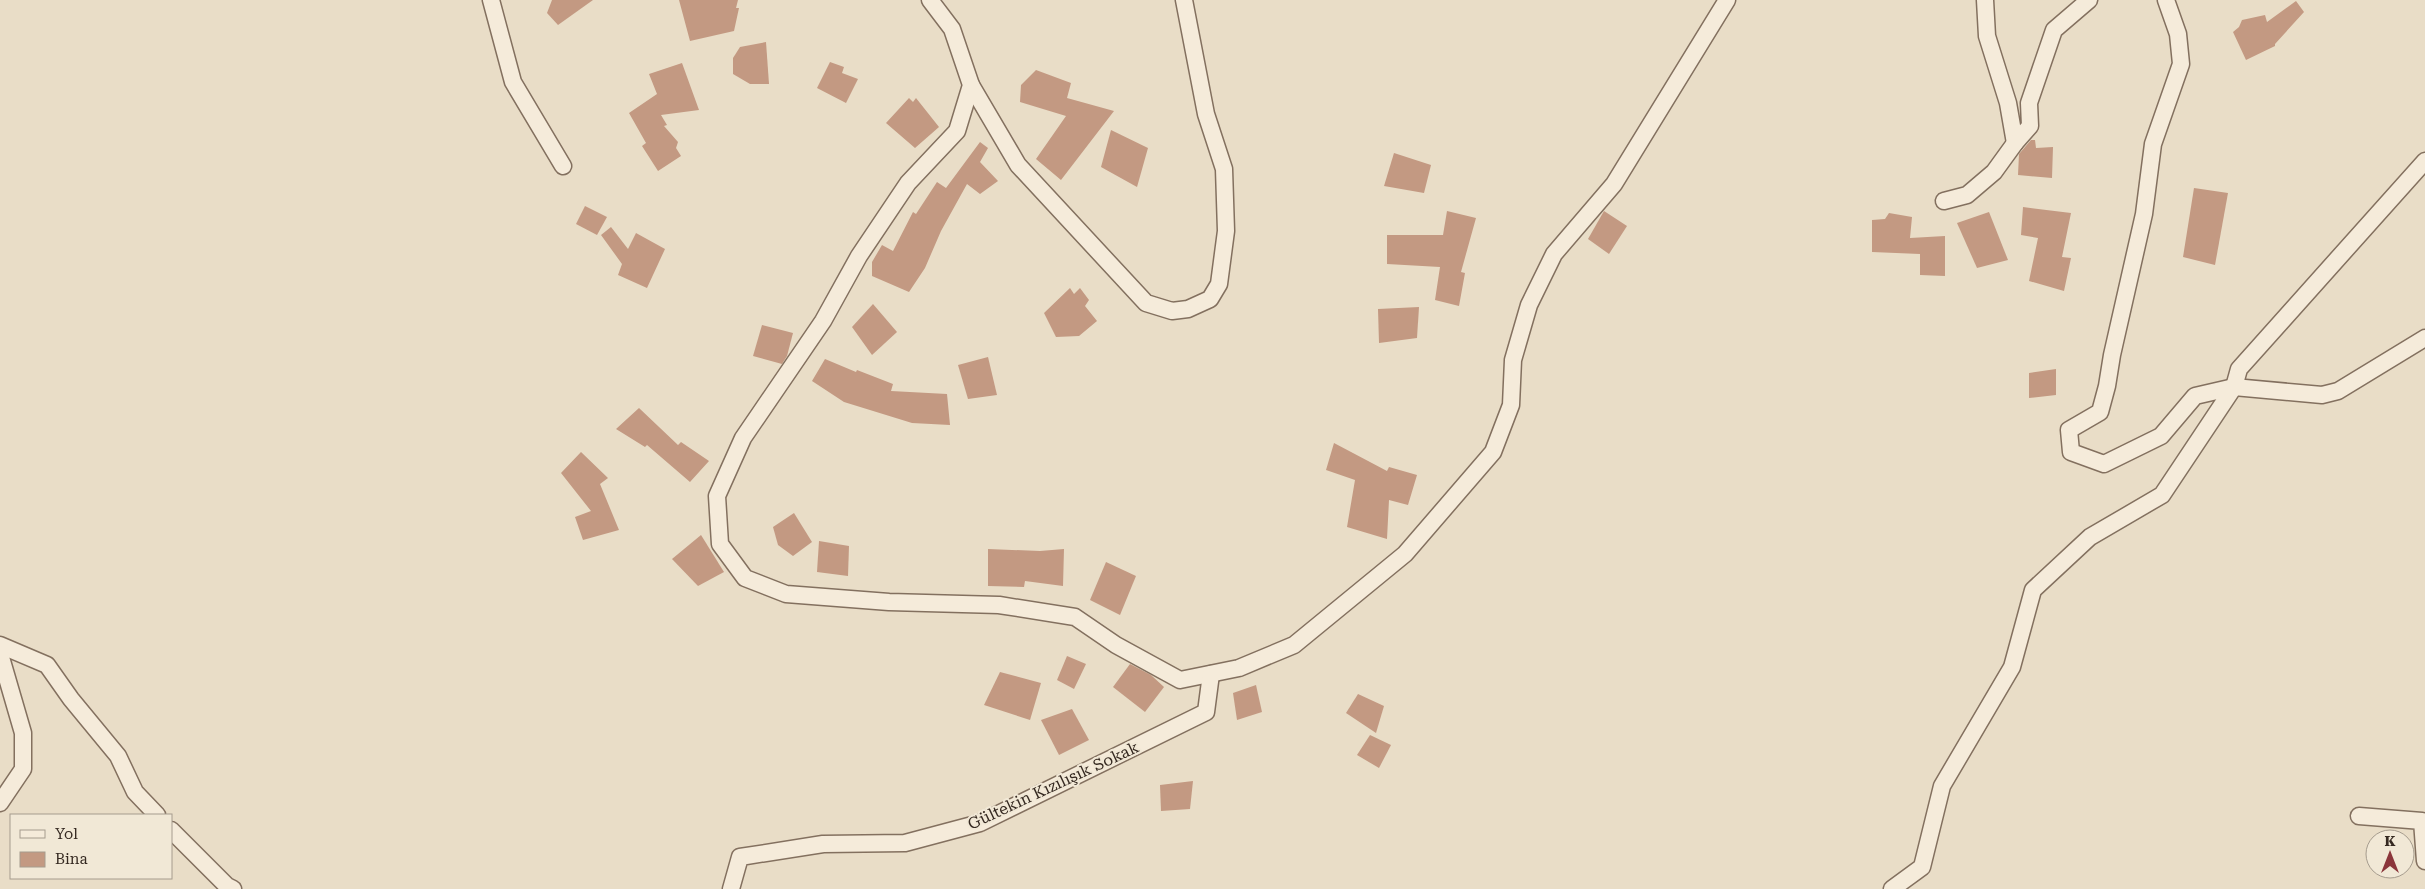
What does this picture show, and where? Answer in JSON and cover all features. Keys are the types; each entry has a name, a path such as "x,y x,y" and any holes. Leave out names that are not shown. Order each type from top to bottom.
{"street":[{"path":"491,0 513,82 563,166"},
{"path":"930,0 952,29 971,85 1018,166 1146,303 1172,311 1188,310 1210,299 1219,284 1226,231 1224,169 1206,114 1184,0"},
{"path":"971,85 957,130 908,183 859,256 823,321 743,438 717,496 720,544 745,578 786,594 889,602 998,605 1074,617 1116,645 1180,680 1239,668 1294,645 1405,554 1493,452 1511,405 1513,360 1529,305 1554,254 1614,184 1727,0"},
{"path":"1985,0 1987,36 2008,104 2015,143"},
{"path":"1944,201 1966,195 1994,172 2030,126 2029,102 2054,30 2089,0"},
{"path":"2166,0 2178,34 2181,64 2153,144 2144,214 2100,412 2069,430 2071,452 2104,464 2161,436 2195,396 2234,387 2322,395 2338,391 2425,338"},
{"path":"1892,889 1922,867 1942,786 2012,667 2034,590 2090,537 2162,495 2234,387 2239,369 2425,161"},
{"path":"0,645 47,665 71,699 118,756 135,792 156,814"},
{"path":"0,654 24,733 23,769 0,803"},
{"name":"Gültekin Kızılışık Sokak","path":"731,889 740,857 823,844 905,843 980,823 1206,712 1211,674"},
{"path":"2359,816 2422,821 2425,860"},
{"path":"172,831 226,886 233,889"}],"building":[{"path":"552,0 593,0 558,25 547,13"},
{"path":"679,0 738,0 736,8 739,8 734,31 690,41"},
{"path":"2296,1 2304,12 2275,46 2246,60 2233,32 2239,27 2242,20 2265,15 2267,22"},
{"path":"766,42 769,84 750,84 733,74 733,58 740,47"},
{"path":"830,62 844,67 842,73 858,79 846,103 817,88"},
{"path":"682,63 699,110 661,115 667,125 664,126 678,142 676,148 681,156 658,171 642,146 646,143 629,113 657,94 649,74"},
{"path":"1036,70 1071,83 1067,98 1114,111 1061,180 1036,159 1066,116 1020,102 1021,85"},
{"path":"909,98 913,102 916,98 939,127 915,148 886,123"},
{"path":"1111,130 1148,148 1137,187 1101,167"},
{"path":"2031,140 2035,140 2036,148 2053,147 2052,178 2018,175 2019,154"},
{"path":"980,142 988,148 980,162 998,181 980,194 967,184 941,231 925,268 909,292 872,276 872,262 882,245 893,251 913,212 916,214 937,182 946,188"},
{"path":"1394,153 1431,165 1424,193 1384,186"},
{"path":"2194,188 2228,193 2215,265 2183,257"},
{"path":"585,206 607,217 597,235 576,224"},
{"path":"2023,207 2071,213 2062,257 2071,258 2064,291 2029,281 2038,238 2021,235"},
{"path":"1447,211 1476,218 1461,272 1465,273 1459,306 1435,300 1440,267 1387,264 1387,235 1443,235"},
{"path":"1604,211 1627,226 1609,254 1588,239"},
{"path":"1989,212 2008,260 1977,268 1957,223"},
{"path":"1889,213 1912,217 1910,238 1945,236 1945,276 1920,275 1920,254 1872,252 1872,220 1885,219"},
{"path":"611,227 628,249 636,233 665,249 647,288 618,275 622,264 601,235"},
{"path":"1070,288 1074,294 1080,288 1089,300 1085,306 1097,321 1079,336 1056,337 1044,313"},
{"path":"873,304 897,332 872,355 852,327"},
{"path":"1419,307 1417,338 1379,343 1378,309"},
{"path":"762,325 793,333 787,356 782,364 753,356"},
{"path":"988,357 997,395 968,399 958,365"},
{"path":"825,359 856,372 857,370 893,384 891,391 947,394 950,425 912,423 844,402 812,381"},
{"path":"2056,369 2056,395 2029,398 2029,373"},
{"path":"639,408 678,445 681,442 709,461 690,482 647,445 645,447 616,429"},
{"path":"1334,443 1387,471 1389,467 1417,475 1408,505 1389,500 1387,539 1347,527 1355,480 1326,470"},
{"path":"581,452 608,478 600,484 619,530 583,540 575,517 591,511 561,473"},
{"path":"794,513 812,542 793,556 778,545 773,527"},
{"path":"701,535 724,572 698,586 672,559"},
{"path":"819,541 849,546 848,576 817,572"},
{"path":"988,549 1040,551 1064,549 1063,586 1025,581 1024,587 988,586"},
{"path":"1106,562 1136,576 1120,615 1090,600"},
{"path":"1067,656 1086,664 1074,689 1057,680"},
{"path":"1130,664 1151,675 1164,687 1145,712 1113,687"},
{"path":"1000,672 1041,683 1030,720 984,705"},
{"path":"1256,685 1262,712 1237,720 1233,693"},
{"path":"1358,694 1384,706 1376,733 1346,713"},
{"path":"1072,709 1089,740 1059,755 1041,720"},
{"path":"1370,735 1391,745 1379,768 1357,755"},
{"path":"1193,781 1190,809 1161,811 1160,785"}]}
